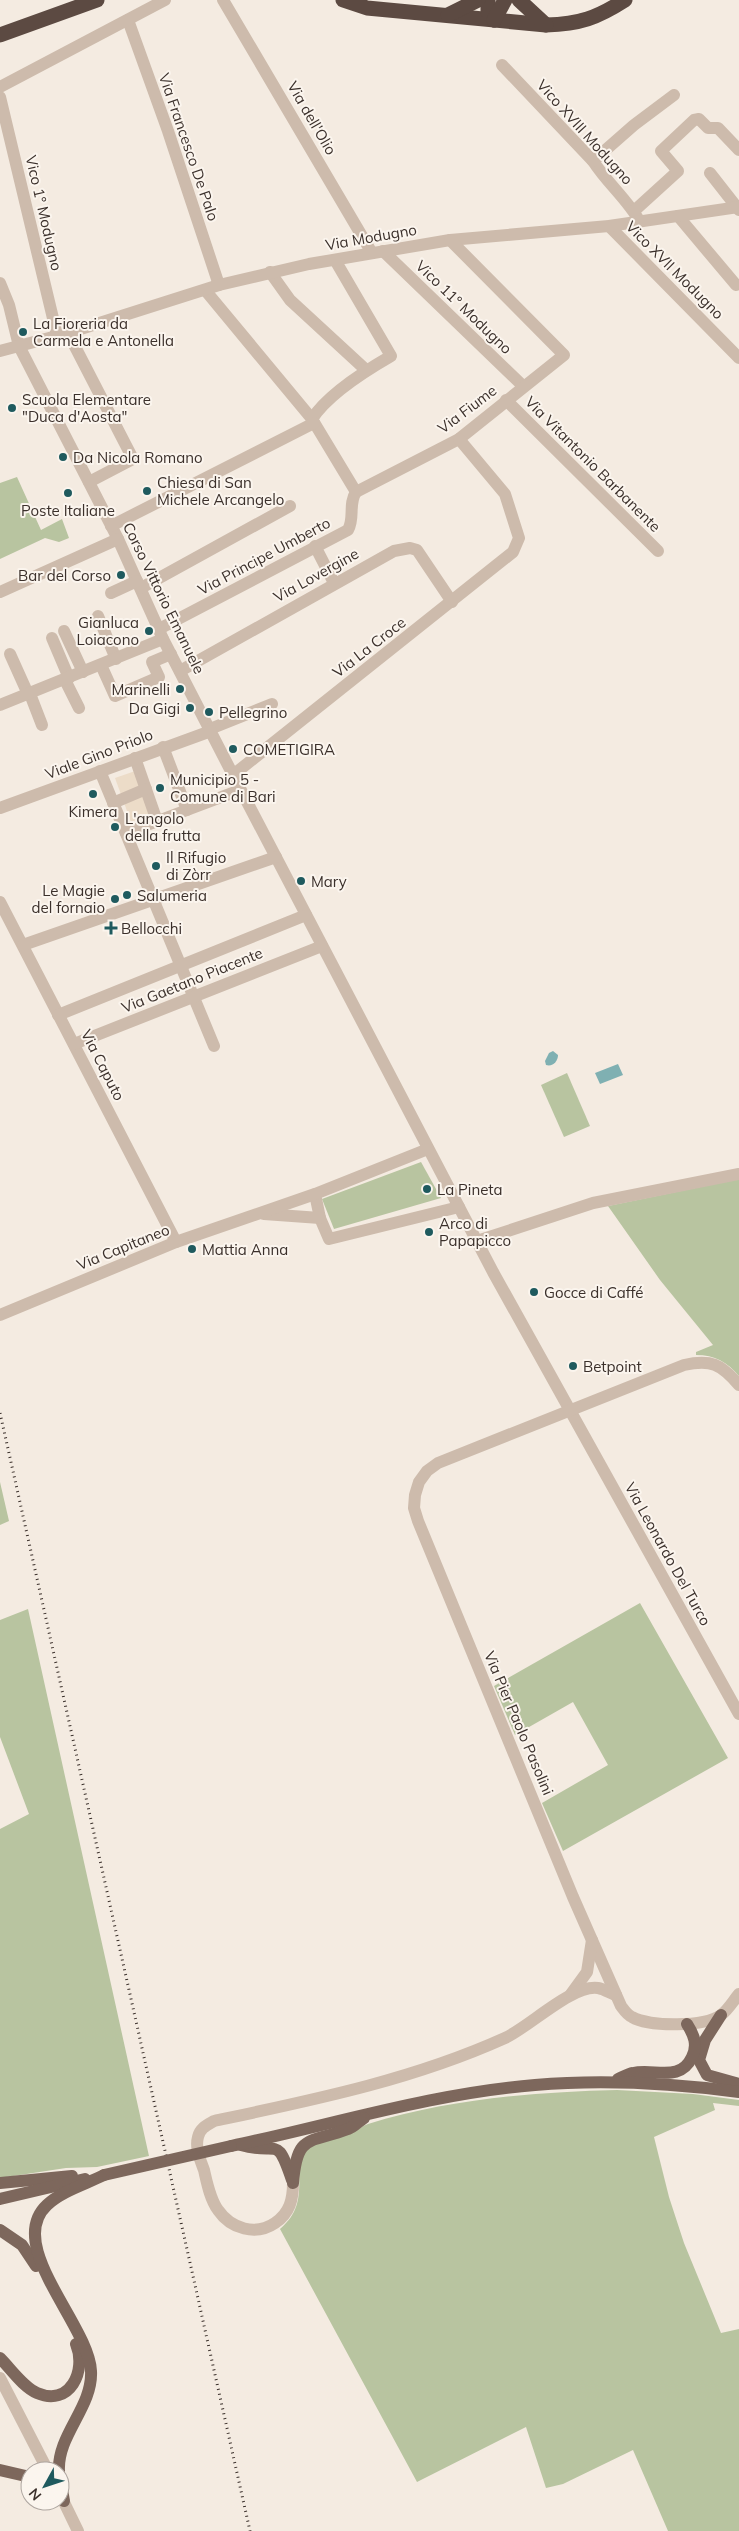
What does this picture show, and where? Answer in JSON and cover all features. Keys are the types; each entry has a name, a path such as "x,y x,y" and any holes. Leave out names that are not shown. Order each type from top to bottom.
{"highway":[{"path":"0,35 97,0"},
{"path":"343,0 367,8 546,25 574,24 601,16 625,0"},
{"path":"446,16 478,0"},
{"path":"488,0 488,12 494,20"},
{"path":"494,20 505,0"},
{"path":"519,0 546,25"},
{"path":"0,22 34,22"}],"main road":[{"path":"721,2015 704,2040 699,2060 707,2075 739,2084"},
{"path":"612,2082 633,2073 665,2074 683,2069 694,2054 696,2043 687,2024"},
{"path":"2,2198 366,2116 489,2091 534,2085 612,2082 666,2084 739,2092"},
{"path":"293,2183 298,2153 305,2143 314,2138 350,2129 366,2116"},
{"path":"235,2145 259,2150 272,2147 278,2149 283,2154 293,2183"},
{"path":"0,2183 50,2176 104,2175"},
{"path":"60,2461 62,2448 86,2396 91,2372 86,2350 36,2250 36,2221 46,2206 104,2175"},
{"path":"0,2230 14,2238 29,2254 76,2345 80,2363 79,2374 70,2388 54,2396 45,2396 28,2387 0,2358"},
{"path":"0,2470 20,2475"}],"street":[{"path":"0,87 165,0"},
{"name":"Via dell'Olio","path":"223,0 378,252"},
{"name":"Via Francesco De Palo","path":"128,20 168,131 219,285"},
{"name":"Vico XVIII Modugno","path":"502,66 593,161 604,180 637,217"},
{"path":"593,161 674,95"},
{"name":"Vico 1° Modugno","path":"0,98 62,334 133,459 89,482"},
{"path":"637,217 678,170 661,151 694,120 699,119 708,128 718,128 739,150"},
{"path":"710,173 737,203"},
{"name":"Via Modugno","path":"0,351 62,334 219,285 270,272 450,240 608,226 637,217 678,216 737,203"},
{"path":"678,216 736,285"},
{"name":"Vico XVII Modugno","path":"608,226 739,358"},
{"name":"Via Fiume","path":"356,492 459,439 564,355 450,240"},
{"name":"Vico 11° Modugno","path":"378,252 523,386"},
{"path":"111,526 313,421 318,410 366,370 391,356 335,260"},
{"path":"270,272 290,300 366,370"},
{"name":"Corso Vittorio Emanuele","path":"0,283 9,305 18,346 118,539 161,634 240,790 428,1149"},
{"path":"205,290 313,421 356,492"},
{"name":"Via Vitantonio Barbanente","path":"506,400 658,551"},
{"name":"Via La Croce","path":"233,775 513,552 519,538 505,494 459,439"},
{"name":"Via Principe Umberto","path":"0,705 116,659 315,546 348,530 351,525 352,499 356,492"},
{"path":"110,593 139,585 290,506"},
{"path":"0,592 118,539"},
{"path":"315,546 334,583"},
{"name":"Via Lovergine","path":"180,671 394,551 410,548 417,550 452,602"},
{"path":"98,616 116,659"},
{"path":"64,631 83,672"},
{"path":"52,638 79,708"},
{"path":"10,654 42,725"},
{"path":"101,665 115,696 159,676 152,662 171,654"},
{"name":"Viale Gino Priolo","path":"0,808 210,730 272,704"},
{"path":"163,747 187,810"},
{"path":"135,758 157,821"},
{"path":"100,771 214,1046"},
{"path":"113,803 146,789"},
{"path":"126,833 240,790"},
{"path":"22,946 276,857"},
{"name":"Via Caputo","path":"0,902 176,1242"},
{"path":"58,1015 306,915"},
{"name":"Via Gaetano Piacente","path":"74,1044 322,946"},
{"name":"Via Capitaneo","path":"0,1315 176,1242 315,1194 428,1149"},
{"name":"Via Leonardo Del Turco","path":"428,1149 739,1714"},
{"path":"477,1241 594,1204 739,1174"},
{"path":"315,1194 320,1218 329,1239 459,1208"},
{"path":"259,1214 320,1218"},
{"name":"Via Pier Paolo Pasolini","path":"739,1385 722,1368 708,1362 684,1365 438,1463 427,1471 419,1482 414,1494 414,1508 442,1584 592,1940 616,1995 626,2012 632,2018 639,2020 687,2024 704,2023 721,2015 739,1994"},
{"path":"570,1996 587,1972 592,1940"},
{"path":"293,2183 291,2203 286,2213 268,2228 254,2230 242,2228 227,2221 217,2210 211,2198 197,2147 198,2135 204,2126 214,2121 351,2092 460,2057 511,2036 570,1996 588,1989 598,1988 616,1995"},
{"path":"0,2378 43,2461"},
{"path":"68,2511 78,2531"}],"green space":[{"path":"17,477 41,530 62,519 69,538 59,542 45,538 0,559 0,483"},
{"path":"567,1073 590,1126 564,1137 541,1085"},
{"path":"421,1162 441,1198 334,1229 322,1199"},
{"path":"739,1179 739,1376 720,1360 709,1356 696,1355 696,1352 713,1345 660,1280 608,1206"},
{"path":"0,1482 9,1521 0,1525"},
{"path":"640,1603 728,1758 563,1851 542,1803 608,1765 573,1702 515,1735 494,1686"},
{"path":"28,1609 149,2156 97,2167 66,2168 0,2178 0,1829 29,1814 0,1737 0,1620"},
{"path":"617,2090 693,2094 739,2100 739,2106 713,2103 715,2110 654,2137 669,2197 684,2243 721,2333 739,2329 739,2531 668,2531 633,2450 563,2484 546,2488 526,2427 417,2482 280,2229 291,2218 296,2206 304,2153 312,2145 320,2141 352,2133 368,2124 429,2108 523,2095"}],"shaded area":[{"path":"141,769 157,812 131,822 115,778"}],"water":[{"path":"553,1051 558,1055 555,1063 546,1065 545,1061 549,1053"},
{"path":"618,1064 623,1075 600,1084 595,1073"}],"railway":[{"path":"0,1413 250,2531"}],"place":[{"name":"La Fioreria da Carmela e Antonella","path":"23,332"},
{"name":"Scuola Elementare \"Duca d'Aosta\"","path":"12,408"},
{"name":"Da Nicola Romano","path":"63,457"},
{"name":"Chiesa di San Michele Arcangelo","path":"147,491"},
{"name":"Poste Italiane","path":"68,493"},
{"name":"Bar del Corso","path":"121,575"},
{"name":"Gianluca Loiacono","path":"149,631"},
{"name":"Marinelli","path":"180,689"},
{"name":"Da Gigi","path":"190,708"},
{"name":"Pellegrino","path":"209,712"},
{"name":"COMETIGIRA","path":"233,749"},
{"name":"Municipio 5 - Comune di Bari","path":"160,788"},
{"name":"Kimera","path":"93,794"},
{"name":"L'angolo della frutta","path":"115,827"},
{"name":"Il Rifugio di Zòrr","path":"156,866"},
{"name":"Mary","path":"301,881"},
{"name":"Salumeria","path":"127,895"},
{"name":"Le Magie del fornaio","path":"115,899"},
{"name":"Bellocchi","path":"111,928"},
{"name":"La Pineta","path":"427,1189"},
{"name":"Arco di Papapicco","path":"429,1232"},
{"name":"Mattia Anna","path":"192,1249"},
{"name":"Gocce di Caffé","path":"534,1292"},
{"name":"Betpoint","path":"573,1366"}]}
